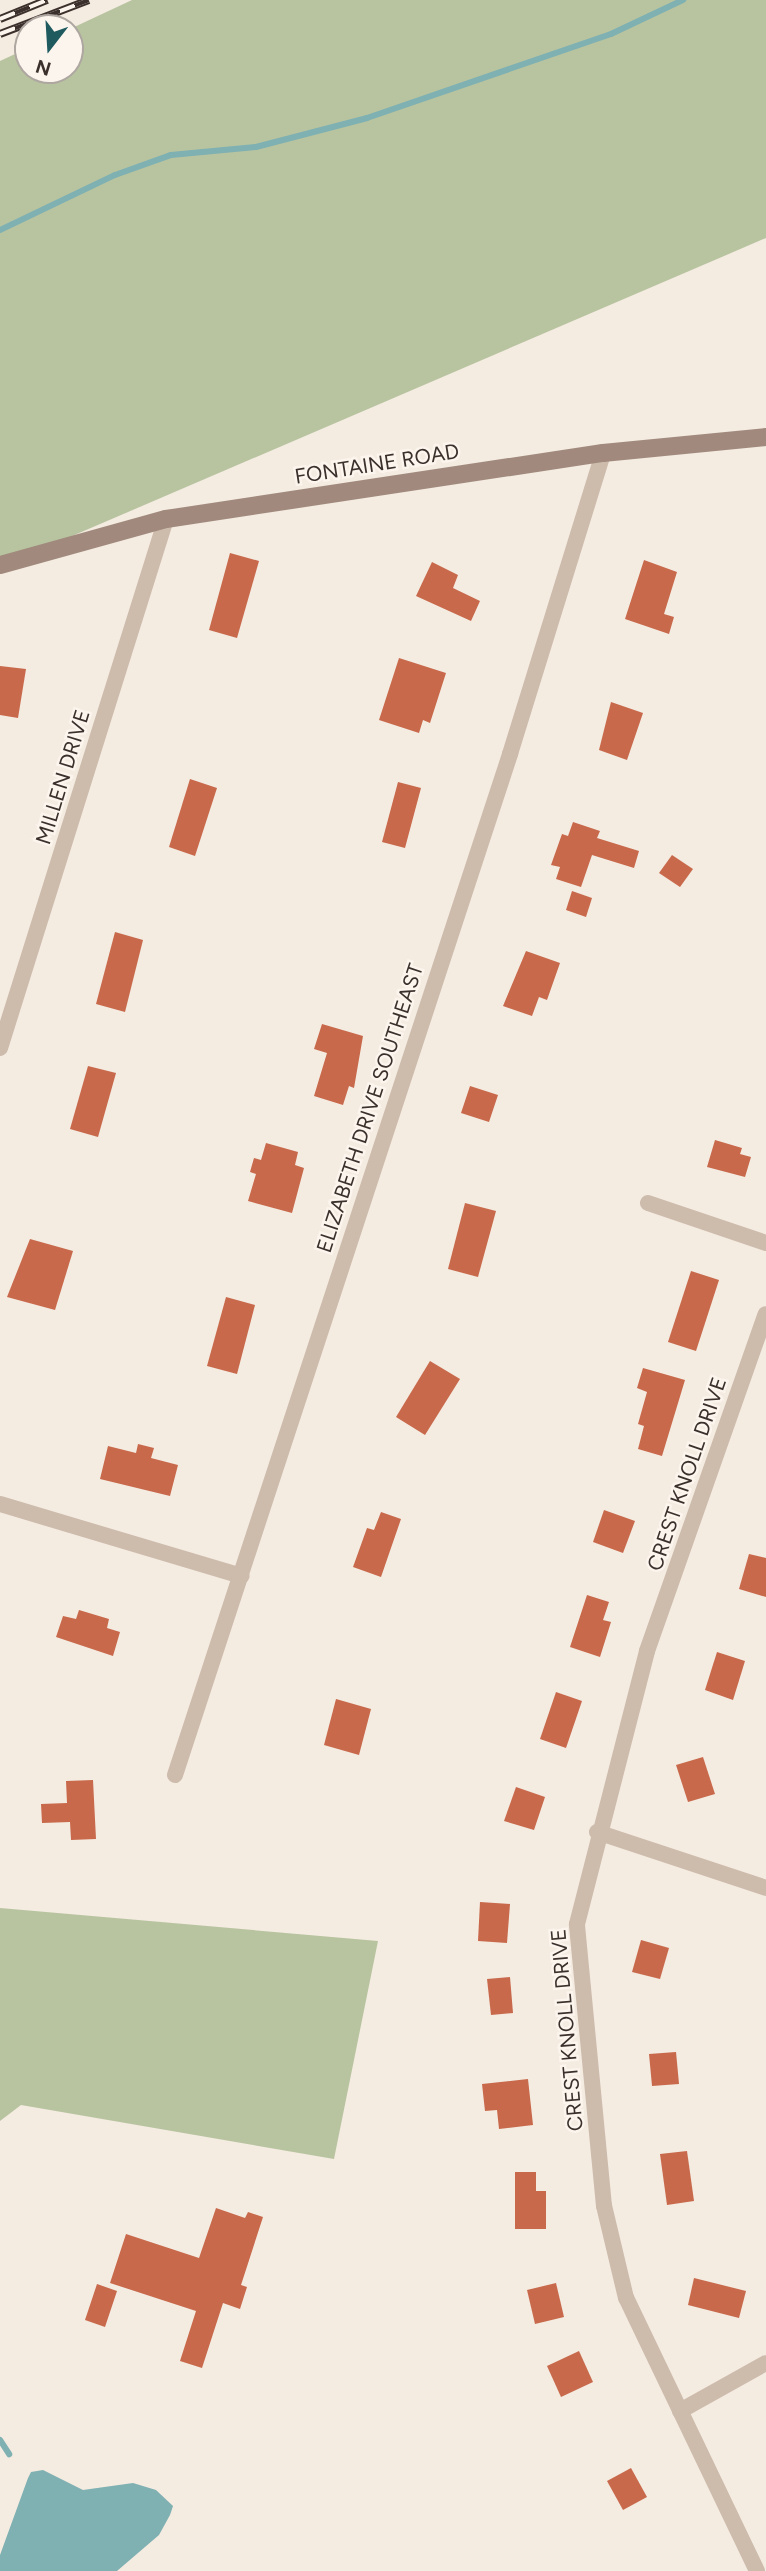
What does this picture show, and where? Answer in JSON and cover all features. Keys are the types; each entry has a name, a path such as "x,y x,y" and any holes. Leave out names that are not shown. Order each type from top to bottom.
{"main road":[{"name":"FONTAINE ROAD","path":"0,565 166,519 603,453 766,436"}],"street":[{"name":"ELIZABETH DRIVE SOUTHEAST","path":"175,1775 515,741 603,453"},
{"name":"MILLEN DRIVE","path":"0,1048 166,519"},
{"path":"648,1203 766,1243"},
{"name":"CREST KNOLL DRIVE","path":"757,2571 626,2298 604,2206 577,1924 597,1832 647,1651 766,1314"},
{"path":"0,1504 241,1576"},
{"path":"597,1832 766,1888"},
{"path":"680,2411 766,2363"}],"green space":[{"path":"132,0 766,0 766,238 0,567 0,61 14,54 14,84 84,84 84,22"},
{"path":"0,1908 378,1941 334,2159 21,2105 0,2121"}],"water":[{"path":"43,2470 83,2490 133,2483 156,2490 173,2506 159,2535 117,2571 0,2571 0,2555 28,2478 31,2472"}],"building":[{"path":"230,553 259,561 237,638 209,630"},
{"path":"644,560 677,572 664,614 674,617 669,634 625,619"},
{"path":"432,562 458,575 453,588 480,601 471,621 416,596"},
{"path":"399,658 446,673 430,723 423,720 419,733 379,720"},
{"path":"0,666 26,669 18,718 0,715"},
{"path":"611,702 643,713 627,760 599,750"},
{"path":"190,779 217,788 195,856 169,847"},
{"path":"398,782 421,788 405,848 382,842"},
{"path":"573,822 600,831 597,838 639,851 634,868 592,855 581,887 556,879 560,867 551,865 562,834 568,836"},
{"path":"672,855 693,869 680,887 659,873"},
{"path":"572,891 592,898 586,917 566,910"},
{"path":"115,932 143,940 125,1012 96,1004"},
{"path":"526,951 560,963 547,1000 539,997 532,1016 503,1006"},
{"path":"322,1024 363,1036 354,1088 349,1086 343,1105 314,1096 327,1053 314,1049"},
{"path":"88,1066 116,1073 98,1137 70,1129"},
{"path":"470,1086 498,1095 489,1122 461,1113"},
{"path":"715,1140 742,1148 740,1154 751,1157 745,1177 707,1167"},
{"path":"266,1143 298,1152 295,1165 304,1168 292,1213 248,1201 256,1174 250,1172 254,1158 261,1160"},
{"path":"465,1203 496,1211 478,1277 448,1269"},
{"path":"30,1239 73,1251 55,1310 7,1297"},
{"path":"691,1271 719,1280 696,1351 668,1342"},
{"path":"226,1297 255,1305 237,1374 207,1366"},
{"path":"430,1361 460,1379 425,1435 396,1417"},
{"path":"643,1368 685,1380 662,1456 638,1449 644,1426 638,1424 647,1392 637,1388"},
{"path":"138,1444 154,1448 151,1458 178,1465 170,1496 100,1479 108,1446 136,1453"},
{"path":"604,1510 635,1521 623,1553 593,1542"},
{"path":"381,1512 401,1519 381,1577 353,1567 367,1528 374,1530"},
{"path":"749,1554 766,1558 766,1597 739,1589"},
{"path":"587,1595 609,1602 603,1620 611,1622 600,1657 570,1647"},
{"path":"79,1610 109,1619 107,1628 120,1632 113,1656 56,1637 63,1616 76,1619"},
{"path":"717,1652 745,1661 733,1700 705,1690"},
{"path":"556,1692 582,1701 566,1748 540,1739"},
{"path":"336,1699 371,1709 359,1755 324,1745"},
{"path":"703,1757 715,1794 688,1802 676,1765"},
{"path":"93,1780 96,1839 71,1840 70,1822 42,1823 41,1804 67,1803 66,1781"},
{"path":"516,1787 545,1797 534,1830 504,1821"},
{"path":"480,1902 510,1904 507,1943 478,1941"},
{"path":"641,1940 669,1948 660,1979 632,1972"},
{"path":"510,1977 513,2013 491,2015 487,1979"},
{"path":"676,2052 679,2084 652,2086 649,2054"},
{"path":"528,2079 533,2125 499,2129 497,2110 485,2111 482,2084"},
{"path":"687,2151 694,2201 667,2205 660,2154"},
{"path":"515,2172 536,2172 536,2191 546,2191 546,2229 515,2229"},
{"path":"216,2208 245,2218 248,2212 263,2217 241,2285 247,2287 240,2309 223,2303 202,2368 180,2361 196,2311 110,2283 126,2234 199,2258"},
{"path":"694,2278 746,2291 739,2318 688,2305"},
{"path":"556,2283 564,2317 535,2324 527,2290"},
{"path":"97,2284 117,2291 105,2327 85,2320"},
{"path":"579,2351 593,2382 561,2397 547,2366"},
{"path":"631,2468 647,2497 623,2510 607,2481"}],"waterway":[{"path":"0,230 115,175 171,155 256,147 367,118 611,34 683,0"},
{"path":"0,2440 9,2454"}],"railway":[{"path":"0,19 47,0"},
{"path":"0,34 89,0"}]}
